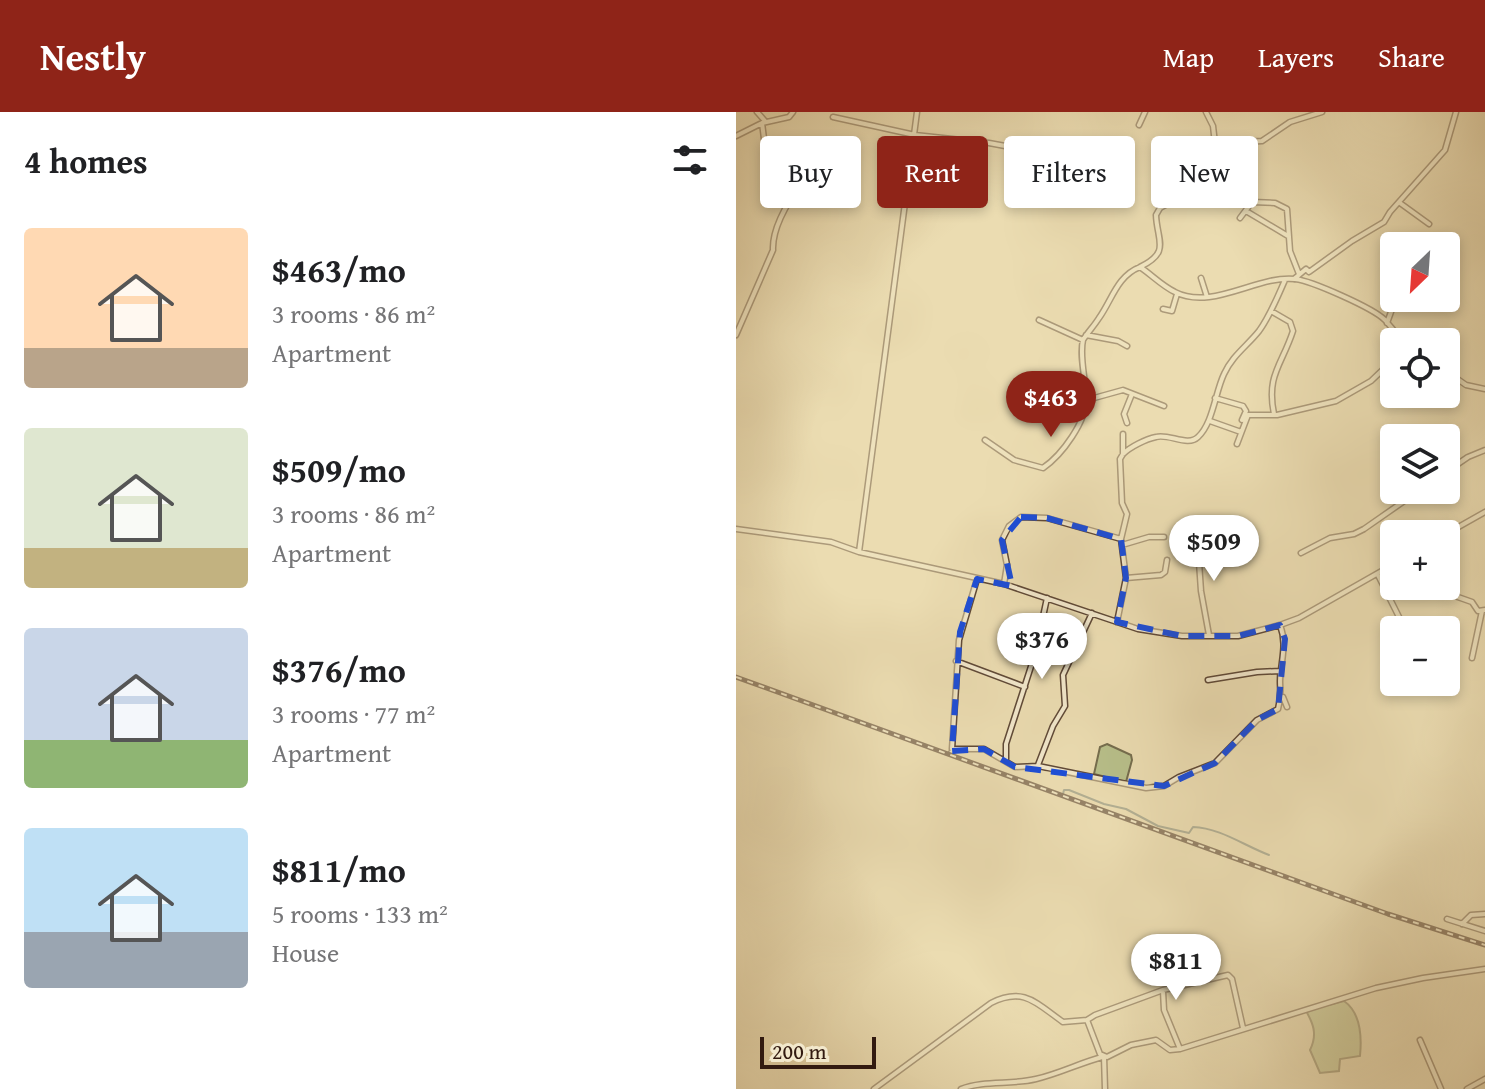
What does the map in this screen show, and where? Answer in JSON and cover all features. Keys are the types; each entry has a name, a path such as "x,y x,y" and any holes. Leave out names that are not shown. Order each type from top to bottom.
{"street":[{"path":"736,335 773,250 772,235 803,181 798,175 767,162 765,122 757,112"},
{"path":"736,136 765,122 789,117 793,112"},
{"path":"859,552 917,112"},
{"path":"1139,125 1145,112"},
{"path":"1206,112 1214,136"},
{"path":"1258,141 1290,122 1322,112"},
{"path":"1294,279 1384,222 1445,150 1456,112"},
{"path":"833,117 915,135 1004,146"},
{"path":"1240,218 1252,202 1281,204 1289,211 1288,236 1299,274"},
{"path":"1400,203 1429,224"},
{"path":"985,440 1014,460 1045,467 1077,428 1086,400 1084,337 1101,316 1117,285 1126,275 1158,254 1162,240 1156,215 1160,208"},
{"path":"1246,211 1288,236"},
{"path":"1140,267 1177,294 1207,297 1294,279 1356,302 1390,328"},
{"path":"1201,278 1207,297"},
{"path":"1123,454 1157,436 1191,441 1198,437 1210,421 1215,398 1234,356 1258,332 1285,280"},
{"path":"1163,309 1172,311 1177,294"},
{"path":"1271,311 1290,322 1293,331 1270,393 1274,414"},
{"path":"1387,323 1391,312"},
{"path":"1039,320 1084,337 1118,341 1127,346"},
{"path":"1237,444 1248,415 1274,414 1328,404 1344,398 1380,372"},
{"path":"1460,381 1485,389"},
{"path":"1086,400 1116,391 1164,406"},
{"path":"1127,423 1124,414 1132,394"},
{"path":"1215,398 1243,406 1246,411 1242,420"},
{"path":"1210,421 1241,432"},
{"path":"1117,622 1126,578 1122,542 1127,514 1122,503 1120,459 1123,434"},
{"path":"1460,462 1485,450"},
{"path":"1301,553 1330,538 1354,534 1400,504"},
{"path":"1460,526 1485,512"},
{"path":"1004,584 1007,565 1002,540 1009,526 1021,517 1047,518 1122,542 1164,537"},
{"path":"736,529 831,542 859,552 1004,584 1158,633 1238,636 1280,625 1299,618 1378,574 1399,616"},
{"path":"1197,533 1201,591 1209,635"},
{"path":"1126,578 1161,575 1165,572 1167,560"},
{"path":"977,579 960,632 951,752 955,749 984,749 1015,767 1038,766 1103,777 1138,787 1164,786 1215,763 1257,720 1278,709 1282,695"},
{"path":"1460,597 1469,600 1478,611 1484,611 1472,658"},
{"path":"1006,760 1006,744 1039,639 1047,598"},
{"path":"1038,766 1053,726 1065,706 1063,675 1092,613"},
{"path":"1280,625 1285,639 1280,671 1282,695 1287,707"},
{"path":"956,661 1025,687"},
{"path":"1208,680 1280,671"},
{"path":"1462,924 1471,915 1485,914"},
{"path":"1447,919 1485,931"},
{"path":"961,1089 979,1083 992,1085 1037,1079 1131,1045 1156,1040 1170,1050 1180,1049 1376,988 1485,969"},
{"path":"874,1089 914,1057 1002,997 1023,996 1067,1023 1087,1020 1163,990 1230,977 1243,1028"},
{"path":"1163,990 1164,1010 1180,1049"},
{"path":"1087,1020 1103,1056 1105,1089"},
{"path":"1420,1040 1441,1089"},
{"path":"1467,1089 1480,1079 1485,1079"}],"highlighted area":[{"path":"1021,517 1047,518 1121,539 1126,578 1117,622 1182,636 1238,636 1280,625 1285,639 1278,709 1257,720 1215,763 1164,786 1015,767 984,749 952,751 960,632 977,579 1012,586 1002,540"}],"green space":[{"path":"1107,744 1131,755 1126,782 1094,774 1100,747"},
{"path":"1344,1001 1357,1018 1360,1056 1340,1059 1339,1071 1320,1073 1310,1050 1314,1029 1305,1009 1325,1002 1329,1005"}],"waterway":[{"path":"1063,794 1064,790 1069,790 1126,809 1158,826 1189,833 1193,827 1213,830 1269,855"}],"railway":[{"path":"736,677 1388,914 1485,945"}]}
